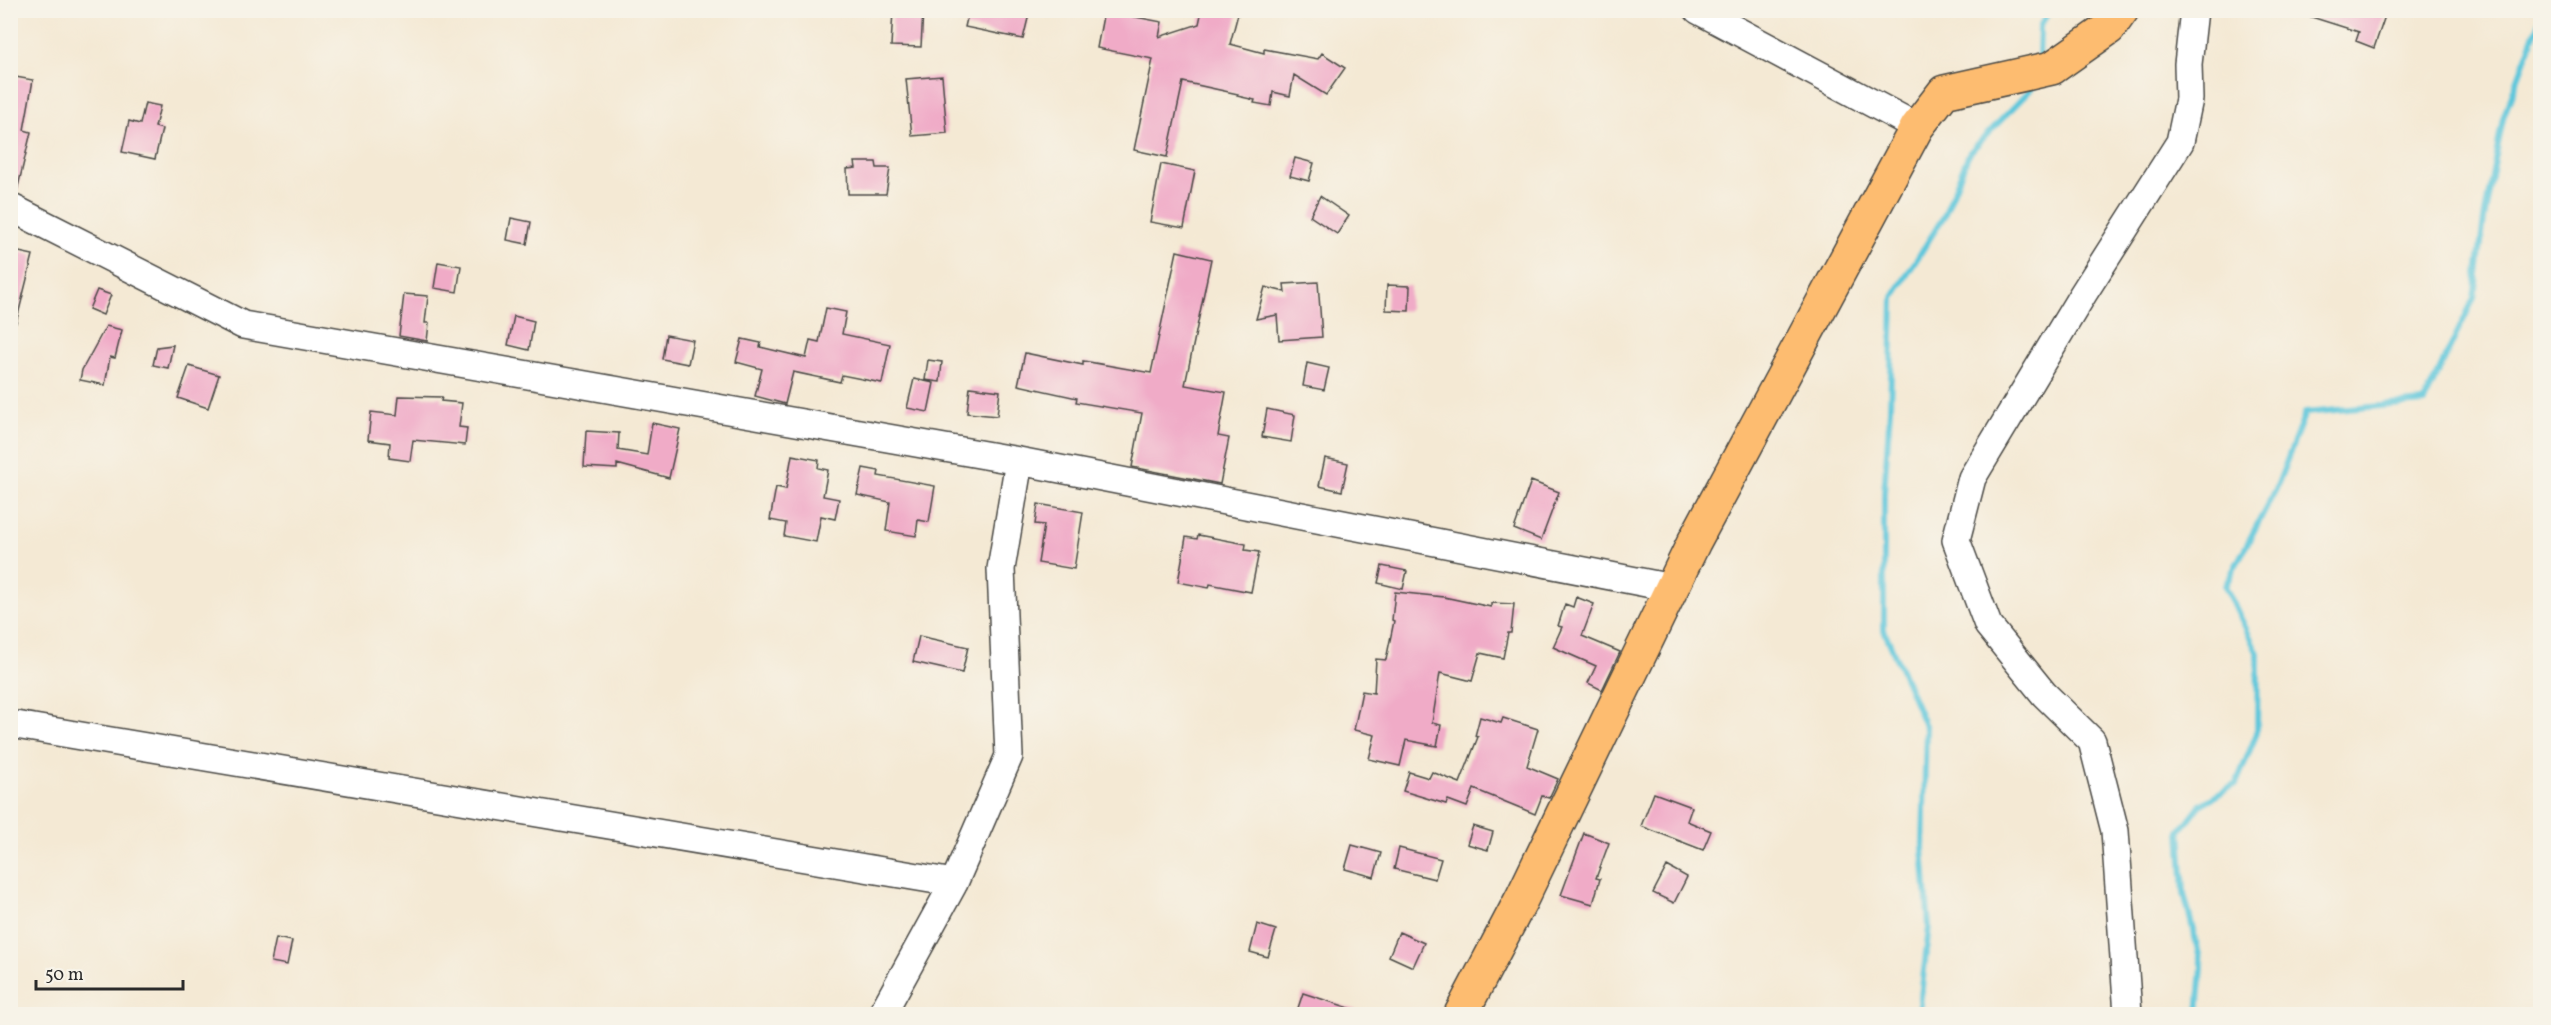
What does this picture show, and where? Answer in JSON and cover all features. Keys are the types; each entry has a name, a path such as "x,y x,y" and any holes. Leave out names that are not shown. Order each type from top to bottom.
{"main road":[{"path":"1461,1014 1522,898 1672,588 1778,382 1917,127 1944,92 2052,68 2109,28 2122,10"}],"street":[{"path":"1698,10 1917,127"},
{"path":"2128,1014 2115,831 2092,741 2043,694 1988,625 1956,540 1972,478 2083,294 2180,142 2189,99 2188,64 2194,10"},
{"path":"10,207 243,325 1019,461 1672,588"},
{"path":"882,1014 954,883 1009,756 1001,569 1019,461"},
{"path":"10,724 954,883"}],"building":[{"path":"893,10 923,10 921,47 891,46"},
{"path":"969,10 1030,10 1023,39 965,27"},
{"path":"1202,10 1239,10 1230,44 1264,53 1264,49 1318,59 1322,53 1345,68 1326,95 1294,75 1290,96 1273,92 1271,106 1254,103 1255,100 1237,96 1238,94 1183,82 1167,157 1134,150 1153,59 1097,48 1104,11 1162,22 1159,37 1199,24"},
{"path":"2302,10 2387,10 2374,48 2356,41 2359,32 2302,14"},
{"path":"10,76 33,80 24,130 31,132 17,191 10,191"},
{"path":"942,76 947,133 912,136 906,79"},
{"path":"145,103 160,106 155,127 162,129 155,159 122,152 129,121 140,124"},
{"path":"1295,158 1314,163 1309,181 1290,176"},
{"path":"855,162 876,162 877,168 890,168 886,194 848,194 847,169 856,168"},
{"path":"1161,164 1195,171 1184,228 1150,222"},
{"path":"1320,196 1349,216 1337,234 1310,216"},
{"path":"511,218 531,222 527,244 507,240"},
{"path":"10,250 33,255 16,323 10,322"},
{"path":"1177,251 1211,259 1185,385 1226,392 1218,436 1229,438 1220,484 1132,467 1142,413 1076,402 1077,398 1018,385 1025,353 1083,365 1083,361 1151,373"},
{"path":"438,262 461,266 457,292 434,288"},
{"path":"1318,282 1322,337 1279,340 1277,315 1256,319 1265,287 1285,292 1284,284"},
{"path":"1387,285 1410,286 1409,311 1386,310"},
{"path":"97,290 111,295 103,315 89,309"},
{"path":"404,294 428,296 425,323 429,323 427,341 399,336"},
{"path":"826,308 846,312 842,334 890,344 882,383 842,375 840,382 793,372 785,404 755,396 762,369 736,362 742,339 761,343 760,347 806,358 810,340 819,342"},
{"path":"514,316 534,321 529,350 508,345"},
{"path":"106,326 122,330 115,358 110,357 105,385 80,380 82,370"},
{"path":"666,335 693,340 688,364 662,359"},
{"path":"173,345 168,368 153,365 157,347"},
{"path":"928,360 942,362 940,382 925,380"},
{"path":"1307,363 1329,368 1324,390 1303,386"},
{"path":"189,366 219,375 208,408 178,398"},
{"path":"914,379 934,383 928,412 907,408"},
{"path":"970,387 1000,391 997,416 967,413"},
{"path":"399,396 442,397 441,401 462,403 459,427 467,428 465,445 413,440 410,461 389,458 390,443 368,440 371,412 397,415"},
{"path":"1267,409 1295,415 1291,442 1262,437"},
{"path":"652,423 680,429 669,478 617,464 617,469 584,467 586,431 619,433 618,450 647,455"},
{"path":"792,455 819,460 818,468 828,470 823,496 839,499 835,519 821,516 816,542 784,536 786,523 770,520 776,487 786,489"},
{"path":"1325,458 1348,463 1342,491 1319,486"},
{"path":"863,468 879,471 878,476 935,486 929,522 918,520 916,536 886,531 890,502 857,495"},
{"path":"1531,481 1559,492 1541,540 1514,529"},
{"path":"1038,504 1083,512 1074,569 1038,563 1044,525 1035,524"},
{"path":"1198,535 1246,544 1245,550 1259,552 1251,592 1210,584 1209,588 1178,582 1186,537 1197,539"},
{"path":"1382,566 1407,571 1403,589 1378,583"},
{"path":"1395,592 1444,597 1491,607 1491,603 1514,604 1511,633 1508,633 1503,658 1480,653 1472,681 1440,673 1432,723 1441,725 1437,746 1406,740 1400,766 1369,759 1375,735 1354,730 1362,691 1374,693 1376,659 1386,660 1394,621 1392,620"},
{"path":"1576,597 1594,604 1582,636 1620,652 1602,690 1588,683 1596,666 1553,647 1562,627 1558,626 1565,604 1573,607"},
{"path":"919,636 968,647 962,673 913,662"},
{"path":"1480,717 1501,723 1503,718 1538,729 1527,766 1558,779 1549,798 1542,796 1535,814 1474,789 1467,807 1448,800 1446,804 1403,791 1409,772 1429,778 1432,772 1460,783 1478,737 1475,736"},
{"path":"1654,793 1692,807 1687,821 1711,831 1703,850 1641,826"},
{"path":"1473,826 1493,832 1488,850 1467,844"},
{"path":"1584,833 1609,843 1596,878 1600,879 1593,904 1561,895"},
{"path":"1352,845 1381,853 1374,877 1345,869"},
{"path":"1399,848 1441,859 1435,879 1394,869"},
{"path":"1667,866 1687,877 1674,903 1653,893"},
{"path":"1257,924 1276,930 1268,957 1250,952"},
{"path":"1399,932 1424,943 1413,967 1389,956"},
{"path":"276,938 292,941 287,965 271,962"},
{"path":"1303,993 1359,1011 1359,1014 1296,1014"}],"waterway":[{"path":"2039,60 2040,26 2050,10"},
{"path":"2198,1014 2202,967 2184,893 2180,831 2200,805 2236,784 2257,733 2258,653 2225,586 2276,489 2305,413 2424,402 2474,298 2484,219 2503,118 2540,19"},
{"path":"1919,1014 1929,927 1923,849 1926,728 1884,630 1884,493 1890,410 1893,297 1944,216 1969,153 2036,84"}]}
